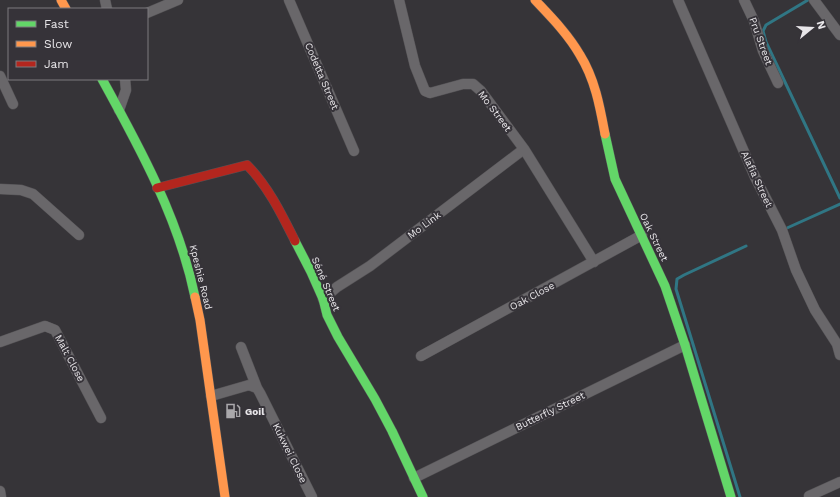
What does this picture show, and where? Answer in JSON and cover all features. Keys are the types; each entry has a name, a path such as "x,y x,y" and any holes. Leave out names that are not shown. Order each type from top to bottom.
{"street":[{"path":"148,13 178,0"},
{"name":"Codetta Street","path":"289,0 354,151"},
{"name":"Mo Street","path":"398,0 415,66 425,91 430,93 463,84 472,84 482,90 524,150 594,262"},
{"name":"Oak Street","path":"535,0 572,42 586,65 599,105 610,163 615,179 665,286 685,345 731,497"},
{"name":"Alafia Street","path":"678,0 755,177 782,230 796,270 815,310 839,344 840,355"},
{"name":"Pru Street","path":"744,0 754,21 763,51 778,83"},
{"path":"816,3 840,35"},
{"path":"0,76 14,104"},
{"name":"Kpeshie Road","path":"103,80 138,144 174,224 191,276 200,320 225,497"},
{"path":"119,110 126,90 125,80"},
{"name":"Mo Link","path":"323,299 337,287 370,266 524,150"},
{"name":"Séné Street","path":"157,188 243,165 247,165 257,175 272,199 311,272 323,299 327,315 338,337 375,399 423,497"},
{"path":"0,189 21,190 33,194 79,235"},
{"name":"Oak Close","path":"421,356 642,235"},
{"name":"Malt Close","path":"0,342 46,326 55,330 101,418"},
{"name":"Butterfly Street","path":"414,478 685,345"},
{"name":"Kukwei Close","path":"241,347 257,388 312,497"},
{"path":"211,396 249,385 257,388"},
{"path":"809,496 840,482"},
{"path":"0,491 1,497"}],"waterway":[{"path":"808,0 766,25 763,31 766,42 840,198"},
{"path":"787,228 840,204"},
{"path":"740,497 676,289 677,279 746,246"}],"traffic: fast":[{"path":"103,80 144,158 169,212 188,268 195,297"},
{"path":"605,134 615,179 665,286 685,345 731,497"},
{"path":"295,241 323,299 327,315 392,431 423,497"}],"traffic: slow":[{"path":"61,0 65,8"},
{"path":"535,0 565,33 585,64 596,93 605,134"},
{"path":"195,297 200,320 225,497"}],"traffic: jam":[{"path":"157,188 247,165 268,191 295,241"}],"place":[{"name":"Goil","path":"233,411"}]}
